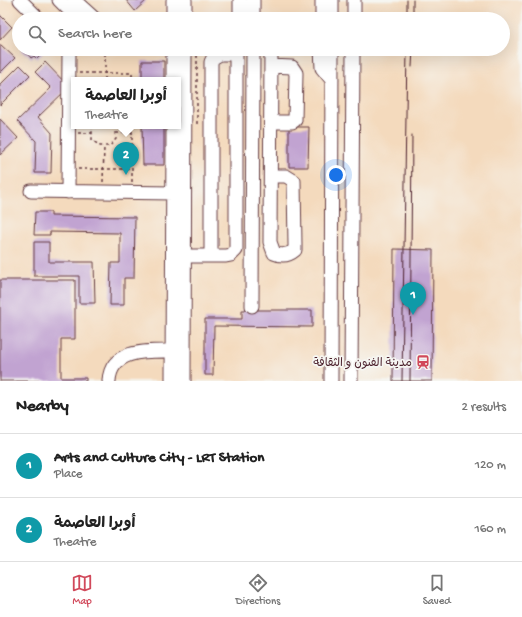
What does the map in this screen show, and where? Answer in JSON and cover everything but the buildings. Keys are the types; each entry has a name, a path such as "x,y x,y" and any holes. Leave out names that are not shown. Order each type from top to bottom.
{"street":[{"path":"20,0 32,12"},
{"path":"59,0 71,12"},
{"path":"74,0 87,12"},
{"path":"173,0 173,12"},
{"path":"185,0 185,12"},
{"path":"240,0 240,12"},
{"path":"253,0 253,12"},
{"path":"322,0 322,12"},
{"path":"332,0 332,12"},
{"path":"354,0 354,12"},
{"path":"68,192 69,56"},
{"path":"173,56 173,77"},
{"path":"172,381 178,351 185,256 185,56"},
{"path":"211,256 211,62 213,58 216,56"},
{"path":"185,256 231,255 236,250 236,56"},
{"path":"252,306 253,56"},
{"path":"271,56 272,248 274,252 279,255 286,255 294,250 295,245 294,181 286,176 272,176"},
{"path":"321,56 322,68 332,80"},
{"path":"331,381 332,56"},
{"path":"351,381 353,56"},
{"path":"271,66 292,66 296,72 294,120 292,122 271,122"},
{"path":"173,129 173,193 178,351 184,381"},
{"path":"332,129 353,129"},
{"path":"31,191 173,193"},
{"path":"109,381 114,366 129,354 178,351"}],"path":[{"path":"105,56 105,77"},
{"path":"197,56 197,127"},
{"path":"69,73 132,73 132,77"},
{"path":"92,129 92,140 100,146 110,146 116,139 115,129"},
{"path":"132,129 132,192"},
{"path":"69,132 92,133"},
{"path":"116,133 132,133"},
{"path":"103,192 104,146"},
{"path":"68,169 132,169"}],"tram line":[{"path":"407,0 407,12"},
{"path":"413,0 413,12"},
{"path":"402,381 407,56"},
{"path":"412,67 413,56"},
{"path":"410,381 412,135"}],"place":[{"name":"أوبرا العاصمة","path":"126,175"},
{"name":"Arts and Culture City - LRT Station","path":"413,315"},
{"name":"مدينة الفنون و الثقافة","path":"423,362"}]}
